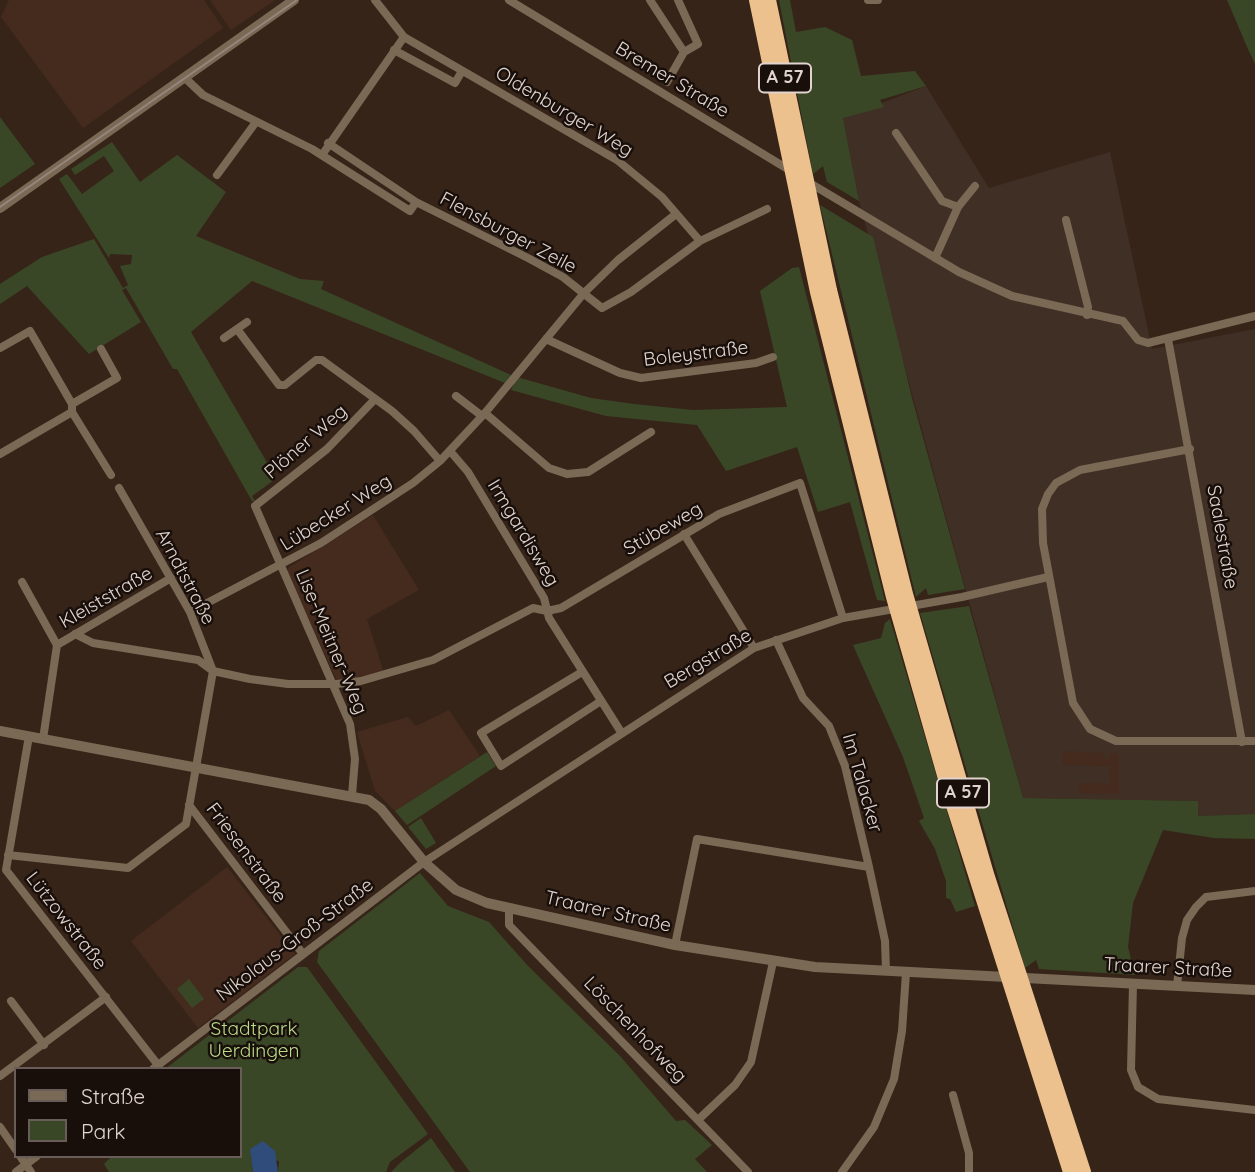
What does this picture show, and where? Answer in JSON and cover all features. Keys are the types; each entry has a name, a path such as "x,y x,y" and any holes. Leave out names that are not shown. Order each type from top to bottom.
{"highway":[{"name":"A 57","path":"756,0 795,194 907,623 1070,1172"},
{"name":"A 57","path":"769,0 801,157 814,194 846,389"},
{"name":"A 57","path":"1019,999 1084,1172"}],"street":[{"path":"0,208 13,196 295,0"},
{"name":"Oldenburger Weg","path":"375,0 404,37 607,153 662,197 676,214"},
{"name":"Bremer Straße","path":"509,0 814,194 935,258 1012,296 1123,321 1138,340 1148,343 1168,339"},
{"path":"650,0 684,52"},
{"path":"667,82 684,52 698,44 678,0"},
{"path":"868,0 878,0"},
{"path":"322,155 404,37"},
{"path":"394,50 455,83 463,71"},
{"name":"Flensburger Zeile","path":"184,77 203,95 322,155 410,211 416,202"},
{"path":"217,175 256,122"},
{"path":"896,133 942,201 958,207"},
{"name":"Flensburger Zeile","path":"328,143 416,202 551,271 584,293"},
{"path":"935,258 958,207 975,186"},
{"path":"0,202 13,196"},
{"path":"584,293 600,307 608,307 700,241 767,209"},
{"path":"676,214 700,241"},
{"name":"Lübecker Weg","path":"190,612 281,566 373,510 439,461 483,414 584,293 628,252 676,214"},
{"path":"1066,220 1088,307 1087,315"},
{"path":"1168,339 1255,316"},
{"path":"224,338 247,322"},
{"path":"237,329 279,385 285,385 316,360 322,360 414,431 439,461"},
{"path":"0,348 30,331 111,475"},
{"name":"Boleystraße","path":"546,339 620,373 641,378 756,363 773,357"},
{"name":"Saalestraße","path":"1168,339 1242,741"},
{"path":"0,454 117,378 101,349"},
{"path":"456,396 483,414 549,468 567,474 588,472 651,432"},
{"name":"Plöner Weg","path":"255,506 327,449 375,399"},
{"path":"1190,449 1080,470 1056,483 1042,509 1048,577 1073,704 1090,730 1115,741 1255,741"},
{"name":"Irmgardisweg","path":"450,451 468,472 544,598 547,611 582,672 621,732"},
{"name":"Stübeweg","path":"75,634 93,643 198,660 213,671 288,684 334,684 386,675 433,660 533,608 547,611 561,608 684,534 751,499 800,483 843,618"},
{"name":"Arndtstraße","path":"119,488 190,612 213,671"},
{"name":"Lise-Meitner-Weg","path":"255,506 334,684 353,735 355,758 352,795"},
{"path":"684,534 754,648"},
{"name":"Bergstraße","path":"424,862 754,648 843,618 962,597 1048,577"},
{"name":"Kleiststraße","path":"57,645 171,578"},
{"name":"Kleiststraße","path":"22,582 57,645 43,739"},
{"name":"Im Talacker","path":"776,640 803,698 823,717 845,766 885,941 886,971"},
{"path":"8,855 128,868 186,824 213,671"},
{"path":"582,672 481,733 501,766 601,701"},
{"name":"Traarer Straße","path":"0,731 369,800 382,809 424,862 456,890 509,908 675,945 773,962 905,973 1255,990"},
{"name":"Lützowstraße","path":"29,736 6,870 106,997 156,1067"},
{"name":"Friesenstraße","path":"189,805 303,954"},
{"path":"675,945 697,839 869,867"},
{"name":"Nikolaus-Groß-Straße","path":"156,1067 424,862"},
{"path":"1177,986 1186,920 1196,907 1206,897 1255,891"},
{"name":"Löschenhofweg","path":"509,908 509,925 748,1172"},
{"path":"699,1119 735,1085 751,1062 773,962"},
{"path":"842,1172 874,1127 894,1079 902,1031 905,973"},
{"path":"1133,985 1131,1070 1138,1087 1158,1099 1255,1110"},
{"path":"0,1076 106,997"},
{"path":"11,1001 44,1045"},
{"path":"953,1095 969,1153 969,1172"},
{"path":"0,1127 14,1147"},
{"path":"16,1172 28,1168"}],"shaded area":[{"path":"9,0 204,0 223,28 83,128 1,17"},
{"path":"210,0 275,0 231,30"},
{"path":"926,86 989,188 1110,152 1152,349 1255,329 1255,814 1198,816 1198,801 1023,798 859,201 843,118"},
{"path":"373,515 419,590 367,619 384,673 337,681 287,572 288,568"},
{"path":"449,710 480,756 395,811 375,791 357,732 408,717 416,726"},
{"path":"1062,753 1105,753 1105,758 1109,758 1110,753 1119,753 1119,794 1079,793 1079,783 1109,783 1109,766 1062,765"},
{"path":"227,867 295,954 198,1028 131,941"}],"green space":[{"path":"779,0 790,0 796,32 825,27 852,40 861,76 915,71 926,86 880,100 884,107 843,118 859,201 827,182 823,166 813,174"},
{"path":"1227,0 1255,0 1255,64 1248,49"},
{"path":"0,117 35,164 0,188"},
{"path":"112,142 140,182 177,155 226,192 196,236 300,279 324,281 321,289 511,375 505,383 252,281 191,332 272,471 269,473 274,480 252,496 255,501 252,501 177,369 173,369 126,288 122,290 141,322 89,354 27,286 0,304 0,284 42,257 94,239 123,288 128,285 120,266 131,264 132,255 110,254 109,258 59,179 67,174 82,194 114,171 104,156 75,175 71,169"},
{"path":"820,205 873,237 912,398 965,589 928,595 926,588 916,597"},
{"path":"799,267 885,601 877,600 850,502 818,512 797,447 726,471 697,425 606,416 511,390 517,377 591,398 634,404 693,410 787,407 760,291 792,268"},
{"path":"969,606 1023,798 1198,801 1198,816 1255,814 1255,839 1214,838 1163,830 1133,903 1128,947 1135,975 1039,969 1036,960 1025,968 920,613"},
{"path":"890,619 975,906 956,912 950,899 946,898 946,881 935,849 919,821 924,818 903,757 853,645 881,638 885,623"},
{"path":"487,752 496,766 407,825 395,811"},
{"path":"421,818 436,843 426,849 408,827"},
{"path":"420,873 448,906 489,922 528,966 620,1056 676,1121 685,1120 712,1145 695,1159 707,1172 470,1172 317,962 319,951"},
{"name":"Stadtpark Uerdingen","path":"298,967 307,967 428,1134 390,1162 386,1172 278,1172 279,1161 251,1156 253,1172 109,1172 104,1164 110,1158 242,1158 242,1067 168,1067"},
{"path":"189,979 204,999 192,1008 177,989"},
{"path":"431,1138 455,1172 391,1172 401,1162"}],"water":[{"path":"263,1141 275,1151 278,1172 253,1172 250,1149"}],"tram line":[{"path":"0,207 297,0"}]}
